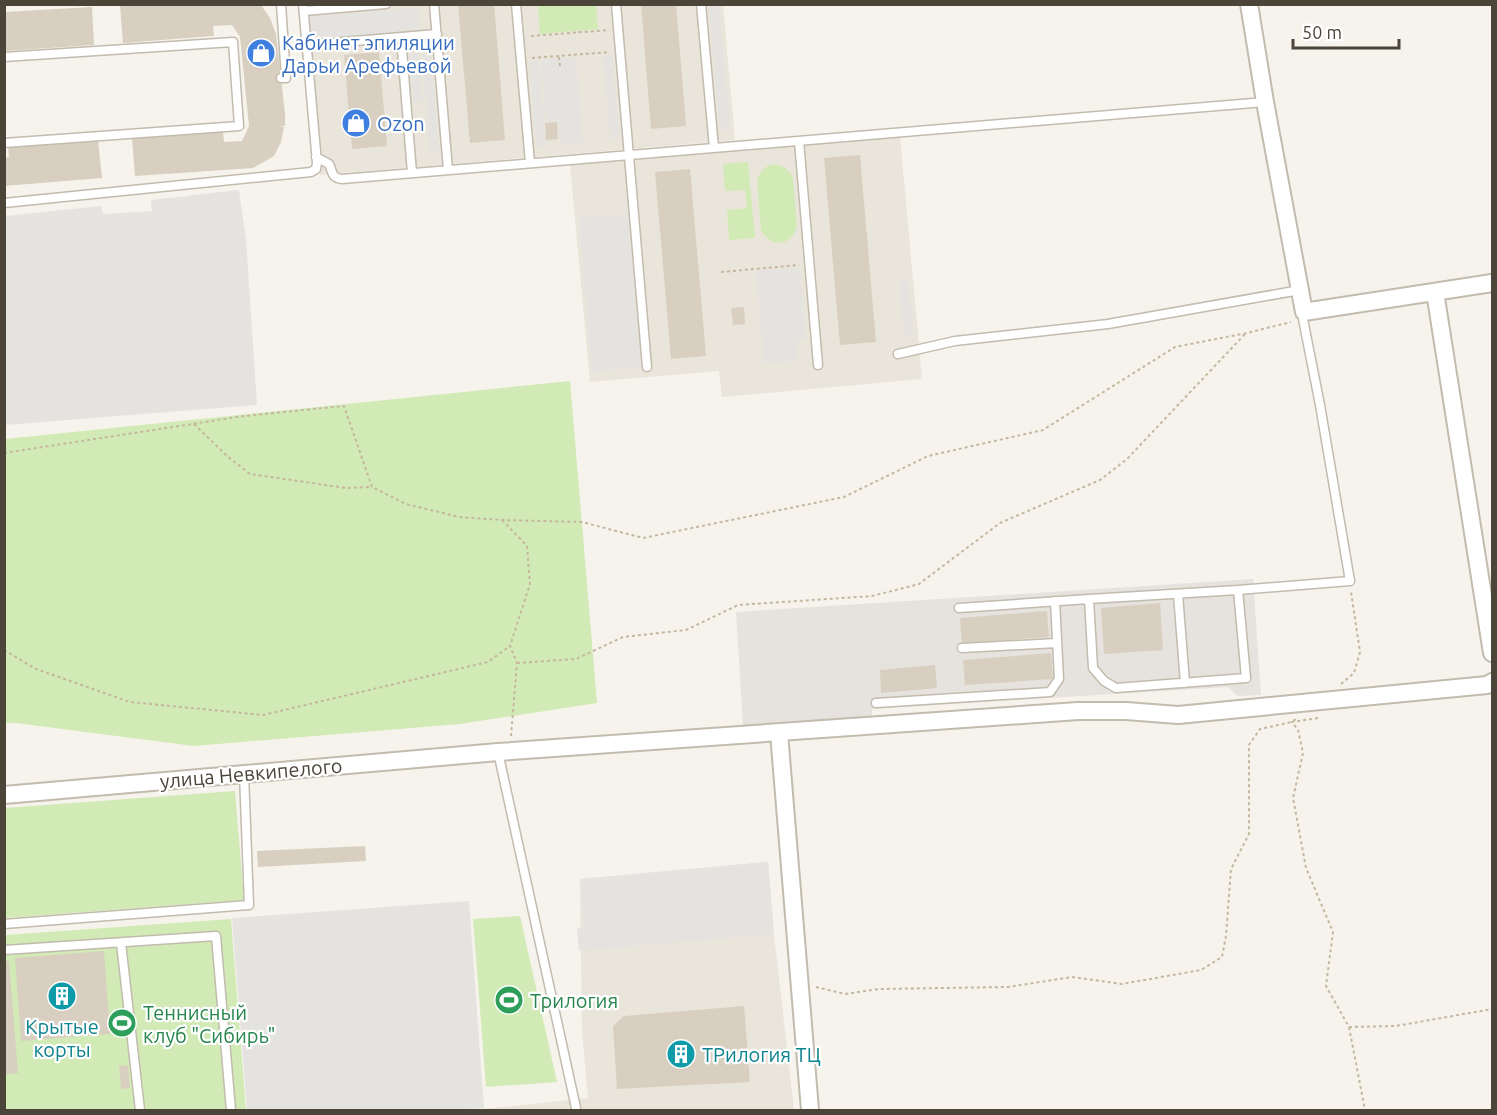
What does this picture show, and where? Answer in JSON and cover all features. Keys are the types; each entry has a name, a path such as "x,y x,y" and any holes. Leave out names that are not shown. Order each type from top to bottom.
{"street":[{"path":"1249,4 1303,315 1492,283"},
{"path":"1435,292 1492,653"},
{"name":"улица Невкипелого","path":"4,795 498,752 1078,711 1126,711 1178,715 1487,685 1492,682"},
{"path":"779,733 810,1110"}],"lane":[{"path":"281,4 286,78 281,78"},
{"path":"4,203 311,172 316,169 317,163 303,8 386,4"},
{"path":"434,4 448,170"},
{"path":"516,4 530,163"},
{"path":"616,4 647,367"},
{"path":"701,4 714,148"},
{"path":"307,45 437,34"},
{"path":"401,37 412,173"},
{"path":"4,57 233,42 241,83 239,126 4,142"},
{"path":"316,157 329,164 333,176 337,179 1265,102"},
{"path":"799,141 818,365"},
{"path":"898,354 956,341 1108,324 1300,290"},
{"path":"959,608 1350,581 1303,315"},
{"path":"1089,598 1093,668 1104,681 1116,688 1246,678 1238,590"},
{"path":"1178,594 1185,683"},
{"path":"876,703 1050,692 1059,679 1055,601"},
{"path":"962,648 1057,643"},
{"path":"498,752 576,1108"},
{"path":"4,924 249,905 244,774"},
{"path":"4,951 216,936 231,1110"},
{"path":"122,943 140,1110"}],"path":[{"path":"519,37 618,29"},
{"path":"520,59 620,51"},
{"path":"559,56 560,66"},
{"path":"721,272 810,265"},
{"path":"773,268 773,275"},
{"path":"194,424 227,456 250,474 346,488 372,487 406,504 459,517 582,522 643,538 844,497 928,456 1043,430 1174,347 1247,333 1303,315"},
{"path":"517,663 576,659 623,637 686,630 738,605 872,596 919,584 1000,523 1100,480 1127,459 1247,333"},
{"path":"4,453 244,417 344,406 372,487"},
{"path":"4,650 36,669 130,702 263,715 488,662 510,646 530,584 527,546 502,520"},
{"path":"799,983 845,994 879,989 1008,987 1072,977 1122,984 1200,970 1222,957 1226,936 1231,868 1249,834 1249,745 1260,729 1292,722 1354,673 1360,652 1350,581"},
{"path":"498,752 512,734 517,663 510,646"},
{"path":"1292,722 1298,730 1303,753 1293,798 1305,868 1333,932 1326,986 1349,1027 1365,1110"},
{"path":"1349,1027 1396,1026 1492,1009"}],"shaded area":[{"path":"305,5 723,5 735,140 320,175"},
{"path":"709,5 719,5 730,129 720,130"},
{"path":"418,8 420,30 310,39 308,17"},
{"path":"431,52 439,151 430,152 422,53"},
{"path":"419,53 423,102 413,102 409,54"},
{"path":"603,54 612,54 619,138 610,139"},
{"path":"576,57 583,142 560,144 558,121 546,121 541,60"},
{"path":"529,62 539,62 546,146 537,147"},
{"path":"900,136 922,379 722,397 719,371 590,382 570,165"},
{"path":"239,190 246,239 257,405 5,425 5,216 101,206 103,214 152,211 151,200"},
{"path":"628,214 641,368 631,368 618,215"},
{"path":"617,215 630,368 592,372 579,218"},
{"path":"800,267 806,340 796,341 797,361 764,364 756,271 789,268 791,281 790,268"},
{"path":"899,282 909,282 913,337 904,337"},
{"path":"1253,579 1261,695 1238,696 1228,687 872,709 872,717 743,725 736,612"},
{"path":"768,862 794,1110 475,1110 588,1098 582,1032 580,879"},
{"path":"768,862 774,934 579,951 577,928 584,927 580,879"},
{"path":"469,901 484,1108 247,1110 232,918"}],"green space":[{"path":"538,5 596,5 598,29 540,34"},
{"path":"748,162 755,238 729,240 727,210 747,208 745,190 725,191 723,164"},
{"path":"773,164 785,168 793,178 797,227 790,238 780,243 770,240 761,230 757,181 762,170"},
{"path":"570,381 597,703 460,724 194,746 5,723 5,439"},
{"path":"235,791 244,900 5,918 5,808"},
{"name":"Трилогия","path":"520,916 557,1082 486,1087 473,919"},
{"name":"Теннисный клуб \"Сибирь\"","path":"231,919 246,1110 5,1110 5,935"}],"building":[{"path":"458,4 494,4 505,140 470,143"},
{"path":"641,4 676,4 686,126 651,129"},
{"path":"120,5 261,5 270,18 276,34 285,114 285,126 279,126 284,127 281,142 274,156 253,168 135,176 132,137 223,132 224,142 242,141 249,126 240,37 232,25 213,26 214,36 123,43"},
{"path":"92,7 94,45 4,51 4,12"},
{"path":"379,52 387,146 352,149 344,55"},
{"path":"557,122 558,139 546,140 545,123"},
{"path":"98,140 102,178 4,186 4,158 9,157 8,147"},
{"path":"860,155 876,342 840,345 824,158"},
{"path":"690,169 706,356 671,359 655,172"},
{"path":"744,307 745,324 733,325 731,308"},
{"path":"1160,603 1163,650 1104,654 1101,608"},
{"path":"1047,611 1049,637 962,643 960,618"},
{"path":"1051,653 1053,679 965,685 963,660"},
{"path":"935,665 937,688 881,693 880,670"},
{"path":"365,846 366,861 258,867 257,851"},
{"name":"Крытые корты","path":"104,951 110,1034 21,1041 15,958"},
{"path":"4,961 9,961 18,1073 4,1074"},
{"name":"ТРилогия ТЦ","path":"744,1006 750,1082 617,1089 613,1026 624,1016"},
{"path":"128,1065 130,1088 121,1089 119,1066"}],"place":[{"name":"Кабинет эпиляции Дарьи Арефьевой","path":"261,53"},
{"name":"Ozon","path":"356,123"},
{"name":"Крытые корты","path":"62,996"},
{"name":"Трилогия","path":"509,1000"},
{"name":"Теннисный клуб \"Сибирь\"","path":"122,1023"},
{"name":"ТРилогия ТЦ","path":"681,1054"}]}
